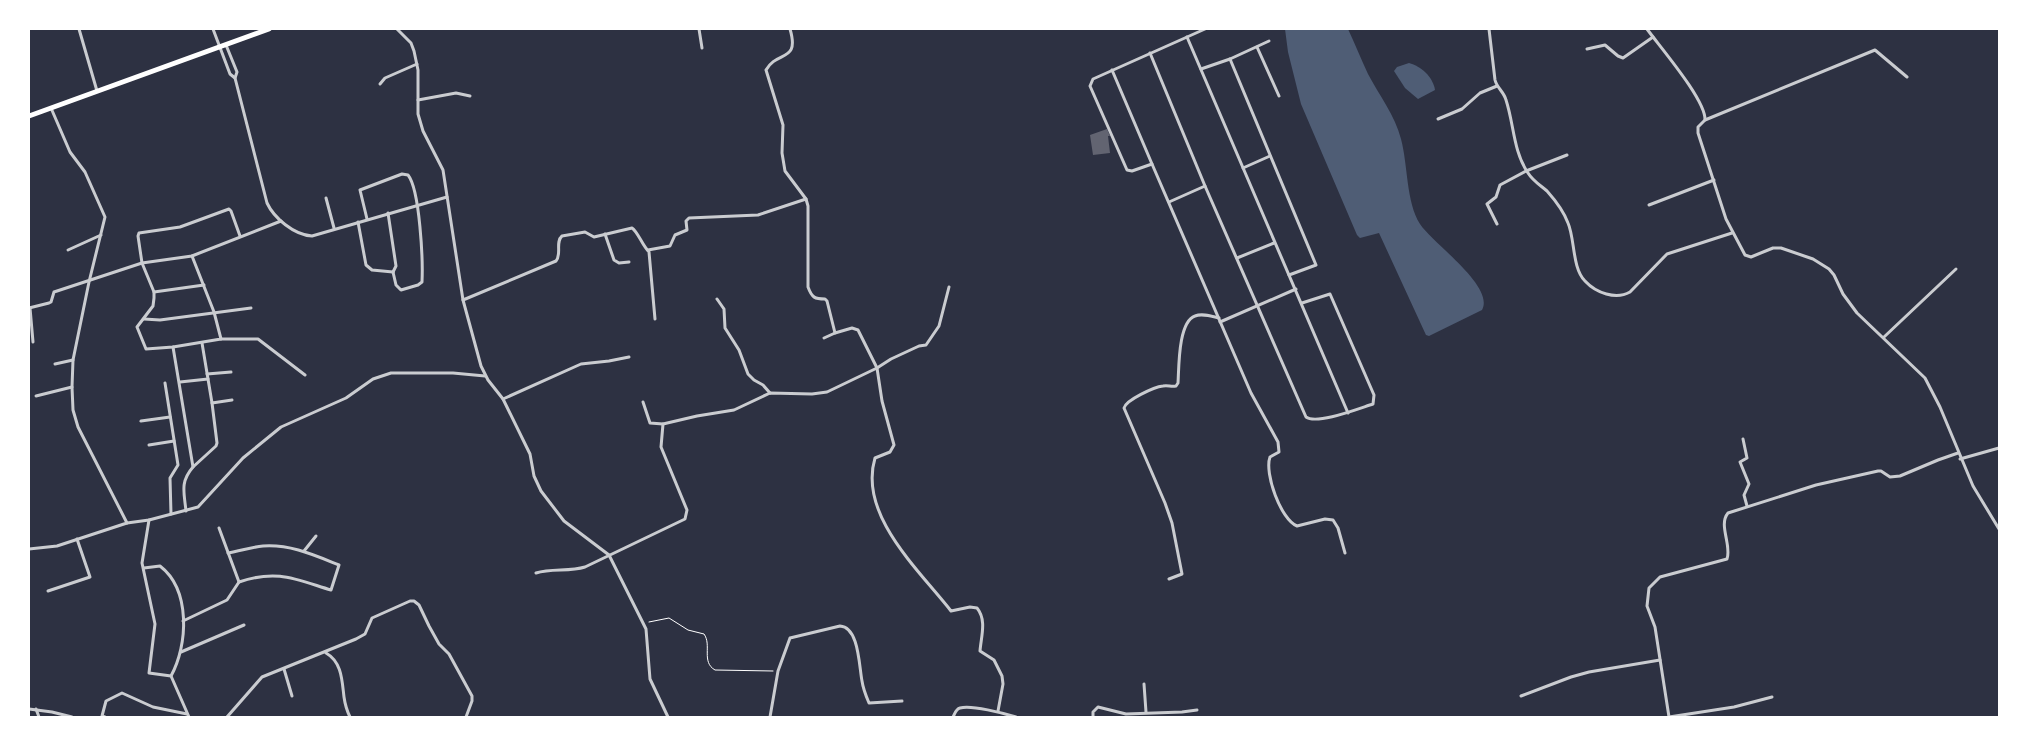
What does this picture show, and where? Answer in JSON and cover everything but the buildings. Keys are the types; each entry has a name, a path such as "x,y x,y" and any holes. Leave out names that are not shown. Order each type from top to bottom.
{"main road":[{"path":"29,116 270,29"}],"street":[{"path":"79,29 97,91"},
{"path":"213,29 237,72 235,78 267,203 281,221 308,236 446,197"},
{"path":"397,29 411,43 417,64 420,124 440,162 445,179 446,197 463,300 481,366 503,399 530,454 534,476 547,500 564,522 609,555 643,623 647,635 650,679 668,717"},
{"path":"699,29 702,48"},
{"path":"790,29 793,43 792,50 770,64 766,70 784,125 782,153 785,171 806,199 809,212 808,287 813,297 827,301 835,333"},
{"path":"1152,164 1132,171 1127,170 1090,86 1093,79 1205,29"},
{"path":"1489,29 1493,72 1497,86 1506,99 1513,135 1526,171 1536,184 1552,197 1568,222 1573,248 1584,281 1594,288 1618,296 1630,292 1667,254 1732,233"},
{"path":"1647,29 1673,62 1703,109 1705,120"},
{"path":"1187,37 1348,412"},
{"path":"1588,49 1605,45 1623,58 1653,37"},
{"path":"1201,69 1230,59 1269,40"},
{"path":"223,46 230,74 235,78"},
{"path":"1257,47 1279,96"},
{"path":"1907,78 1875,50 1719,116 1705,120 1698,127 1698,133 1732,233 1745,255 1749,257 1777,248 1813,259 1834,275 1848,302 1926,378 1976,493 1999,529"},
{"path":"1150,53 1205,186 1306,417 1312,420 1373,404 1374,395 1330,294 1302,303"},
{"path":"1230,59 1316,264 1289,276"},
{"path":"380,84 391,75 417,64"},
{"path":"1112,70 1251,393 1278,442 1279,452 1270,457 1268,465 1270,481 1286,516 1297,526 1325,519 1333,520 1338,528 1345,553"},
{"path":"1438,119 1462,109 1480,94 1497,86"},
{"path":"418,100 456,93 470,96"},
{"path":"51,108 70,152 85,172 105,217 73,360 73,410 78,428 127,523"},
{"path":"1497,224 1488,209 1487,203 1496,197 1500,185 1526,171 1567,155"},
{"path":"1243,168 1270,156"},
{"path":"367,219 360,190 402,174 408,176 414,185 420,239 422,282 418,286 398,289 393,272 396,266 388,213"},
{"path":"1649,205 1714,180"},
{"path":"1169,202 1205,186"},
{"path":"326,198 334,228"},
{"path":"463,300 558,260 559,241 562,236 585,232 594,236 634,228 643,247 648,250 670,246 675,235 687,230 687,219 689,218 758,215 806,199"},
{"path":"240,236 229,209 180,227 139,233 142,264 154,292 154,302 137,330 146,349 174,347 221,339 258,339 305,376"},
{"path":"33,342 29,308 52,302 54,292 60,289 89,282 142,264 192,256 281,221"},
{"path":"358,222 366,265 372,270 393,272"},
{"path":"68,250 101,234"},
{"path":"605,234 614,260 619,263 629,262"},
{"path":"1237,258 1274,242"},
{"path":"648,250 655,319"},
{"path":"192,256 214,312 221,339"},
{"path":"1884,337 1956,269"},
{"path":"154,292 204,285"},
{"path":"643,402 650,423 663,424 734,410 770,393 812,394 827,392 877,368 891,359 919,346 926,345 939,326 949,287"},
{"path":"1170,579 1182,574 1172,523 1124,405 1163,386 1176,386 1178,383 1183,329 1193,316 1203,314 1219,320 1296,289"},
{"path":"718,299 724,309 725,328 739,350 748,374 770,393"},
{"path":"144,319 160,320 251,308"},
{"path":"824,338 852,328 858,330 877,368 882,401 894,445 890,452 875,458 871,470 876,503 893,539 951,611 970,607 977,608 980,612 982,636 980,650 994,660 1004,684 998,711"},
{"path":"186,510 185,476 216,446 217,442 202,343"},
{"path":"174,347 193,467"},
{"path":"503,399 581,364 629,357"},
{"path":"55,364 73,360"},
{"path":"180,382 231,372"},
{"path":"29,549 57,546 127,523 149,520 198,507 243,458 281,427 346,398 373,380 391,373 453,373 486,376"},
{"path":"166,383 178,468 170,478 171,514"},
{"path":"36,396 72,387"},
{"path":"212,403 232,400"},
{"path":"141,421 170,416"},
{"path":"536,574 547,570 575,570 686,519 687,510 661,447 663,424"},
{"path":"1743,439 1747,458 1740,462 1749,484 1744,495 1747,506"},
{"path":"149,445 174,441"},
{"path":"1960,459 1999,448"},
{"path":"1772,697 1734,707 1669,717 1656,627 1647,606 1649,588 1660,577 1726,559 1728,554 1725,517 1728,513 1816,485 1878,471 1890,477 1900,476 1958,453"},
{"path":"149,520 143,550 144,568 155,624 149,673 171,676"},
{"path":"219,528 239,582"},
{"path":"304,551 316,536"},
{"path":"48,591 90,577 77,539"},
{"path":"183,621 227,600 239,582 255,576 272,574 331,590 338,565 304,551 279,546 262,546 228,553"},
{"path":"144,568 160,566 178,588 184,628 180,660 171,676"},
{"path":"227,717 262,677 365,634 372,618 410,601 414,601 419,605 439,644 449,654 472,696 466,717"},
{"path":"181,653 244,625"},
{"path":"770,717 778,671 790,638 843,626 852,633 854,638 863,684 869,703 902,701"},
{"path":"325,652 331,656 341,672 344,698 350,717"},
{"path":"1521,696 1580,674 1660,660"},
{"path":"284,669 292,696"},
{"path":"171,676 188,716"},
{"path":"1144,684 1146,712"},
{"path":"105,717 102,716 106,700 122,692 153,707 188,716"},
{"path":"953,717 956,711 961,708 998,711 1016,717"},
{"path":"1093,717 1092,712 1098,708 1120,713 1197,710"},
{"path":"29,709 72,717"},
{"path":"36,709 39,717"}],"path":[{"path":"643,623 669,618 688,630 704,634 707,638 708,661 711,668 715,670 778,671"}],"water":[{"path":"1285,29 1348,29 1368,74 1391,113 1398,130 1415,215 1427,232 1461,266 1480,289 1484,300 1482,310 1429,336 1426,335 1379,233 1360,238 1357,235 1301,104 1288,52"},
{"path":"1409,63 1426,73 1432,81 1435,90 1418,99 1405,88 1394,71 1397,67"}]}
